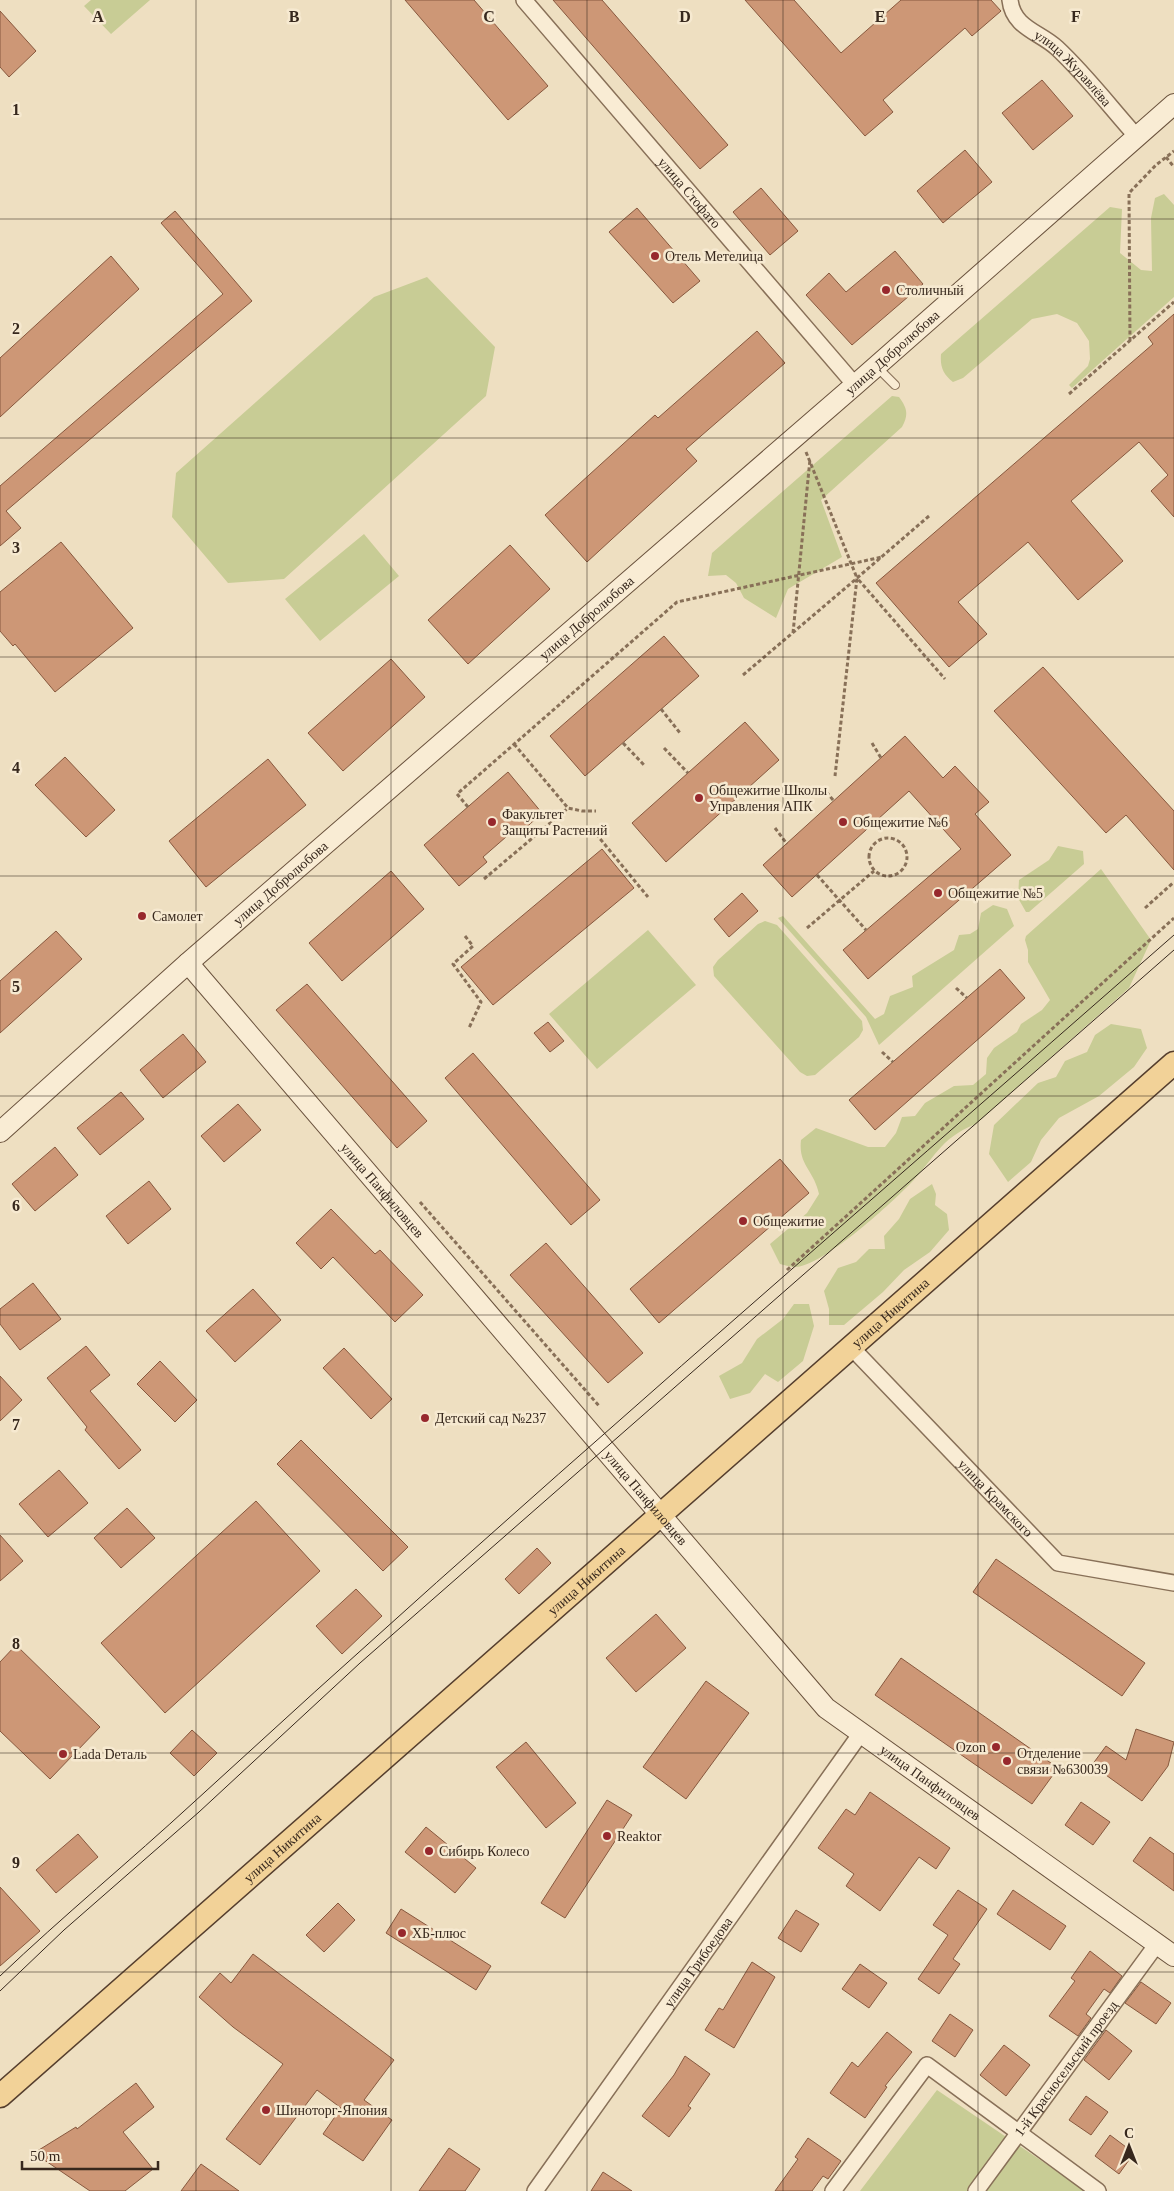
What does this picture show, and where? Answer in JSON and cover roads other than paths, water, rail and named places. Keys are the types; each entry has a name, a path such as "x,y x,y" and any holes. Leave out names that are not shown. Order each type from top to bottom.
{"main road":[{"name":"улица Никитина","path":"0,2096 1174,1063"}],"street":[{"name":"улица Стофато","path":"524,0 855,385"},
{"name":"улица Журавлёва","path":"1010,0 1010,7 1026,29 1056,46 1137,137"},
{"name":"улица Добролюбова","path":"0,1132 188,963 855,385 1174,104"},
{"name":"улица Панфиловцев","path":"188,963 826,1708 1174,1956"},
{"name":"улица Крамского","path":"851,1346 1058,1563 1174,1582"},
{"name":"улица Грибоедова","path":"535,2191 861,1733"},
{"name":"1-й Красносельский проезд","path":"976,2191 1157,1944"},
{"path":"833,2191 927,2065 1098,2191"}],"lane":[{"path":"876,366 895,385"}],"tram line":[{"path":"0,1976 436,1583 1174,935"},
{"path":"0,1991 64,1930 199,1812 360,1663 1174,950"}],"place":[{"name":"Отель Метелица","path":"655,256"},
{"name":"Столичный","path":"886,290"},
{"name":"Общежитие Школы Управления АПК","path":"699,798"},
{"name":"Факультет Защиты Растений","path":"492,822"},
{"name":"Общежитие №6","path":"843,822"},
{"name":"Общежитие №5","path":"938,893"},
{"name":"Самолет","path":"142,916"},
{"name":"Общежитие","path":"743,1221"},
{"name":"Детский сад №237","path":"425,1418"},
{"name":"Ozon","path":"996,1747"},
{"name":"Lada Dеталь","path":"63,1754"},
{"name":"Отделение связи №630039","path":"1007,1761"},
{"name":"Reaktor","path":"607,1836"},
{"name":"Сибирь Колесо","path":"429,1851"},
{"name":"ХБ-плюс","path":"402,1933"},
{"name":"Шиноторг-Япония","path":"266,2110"}]}
